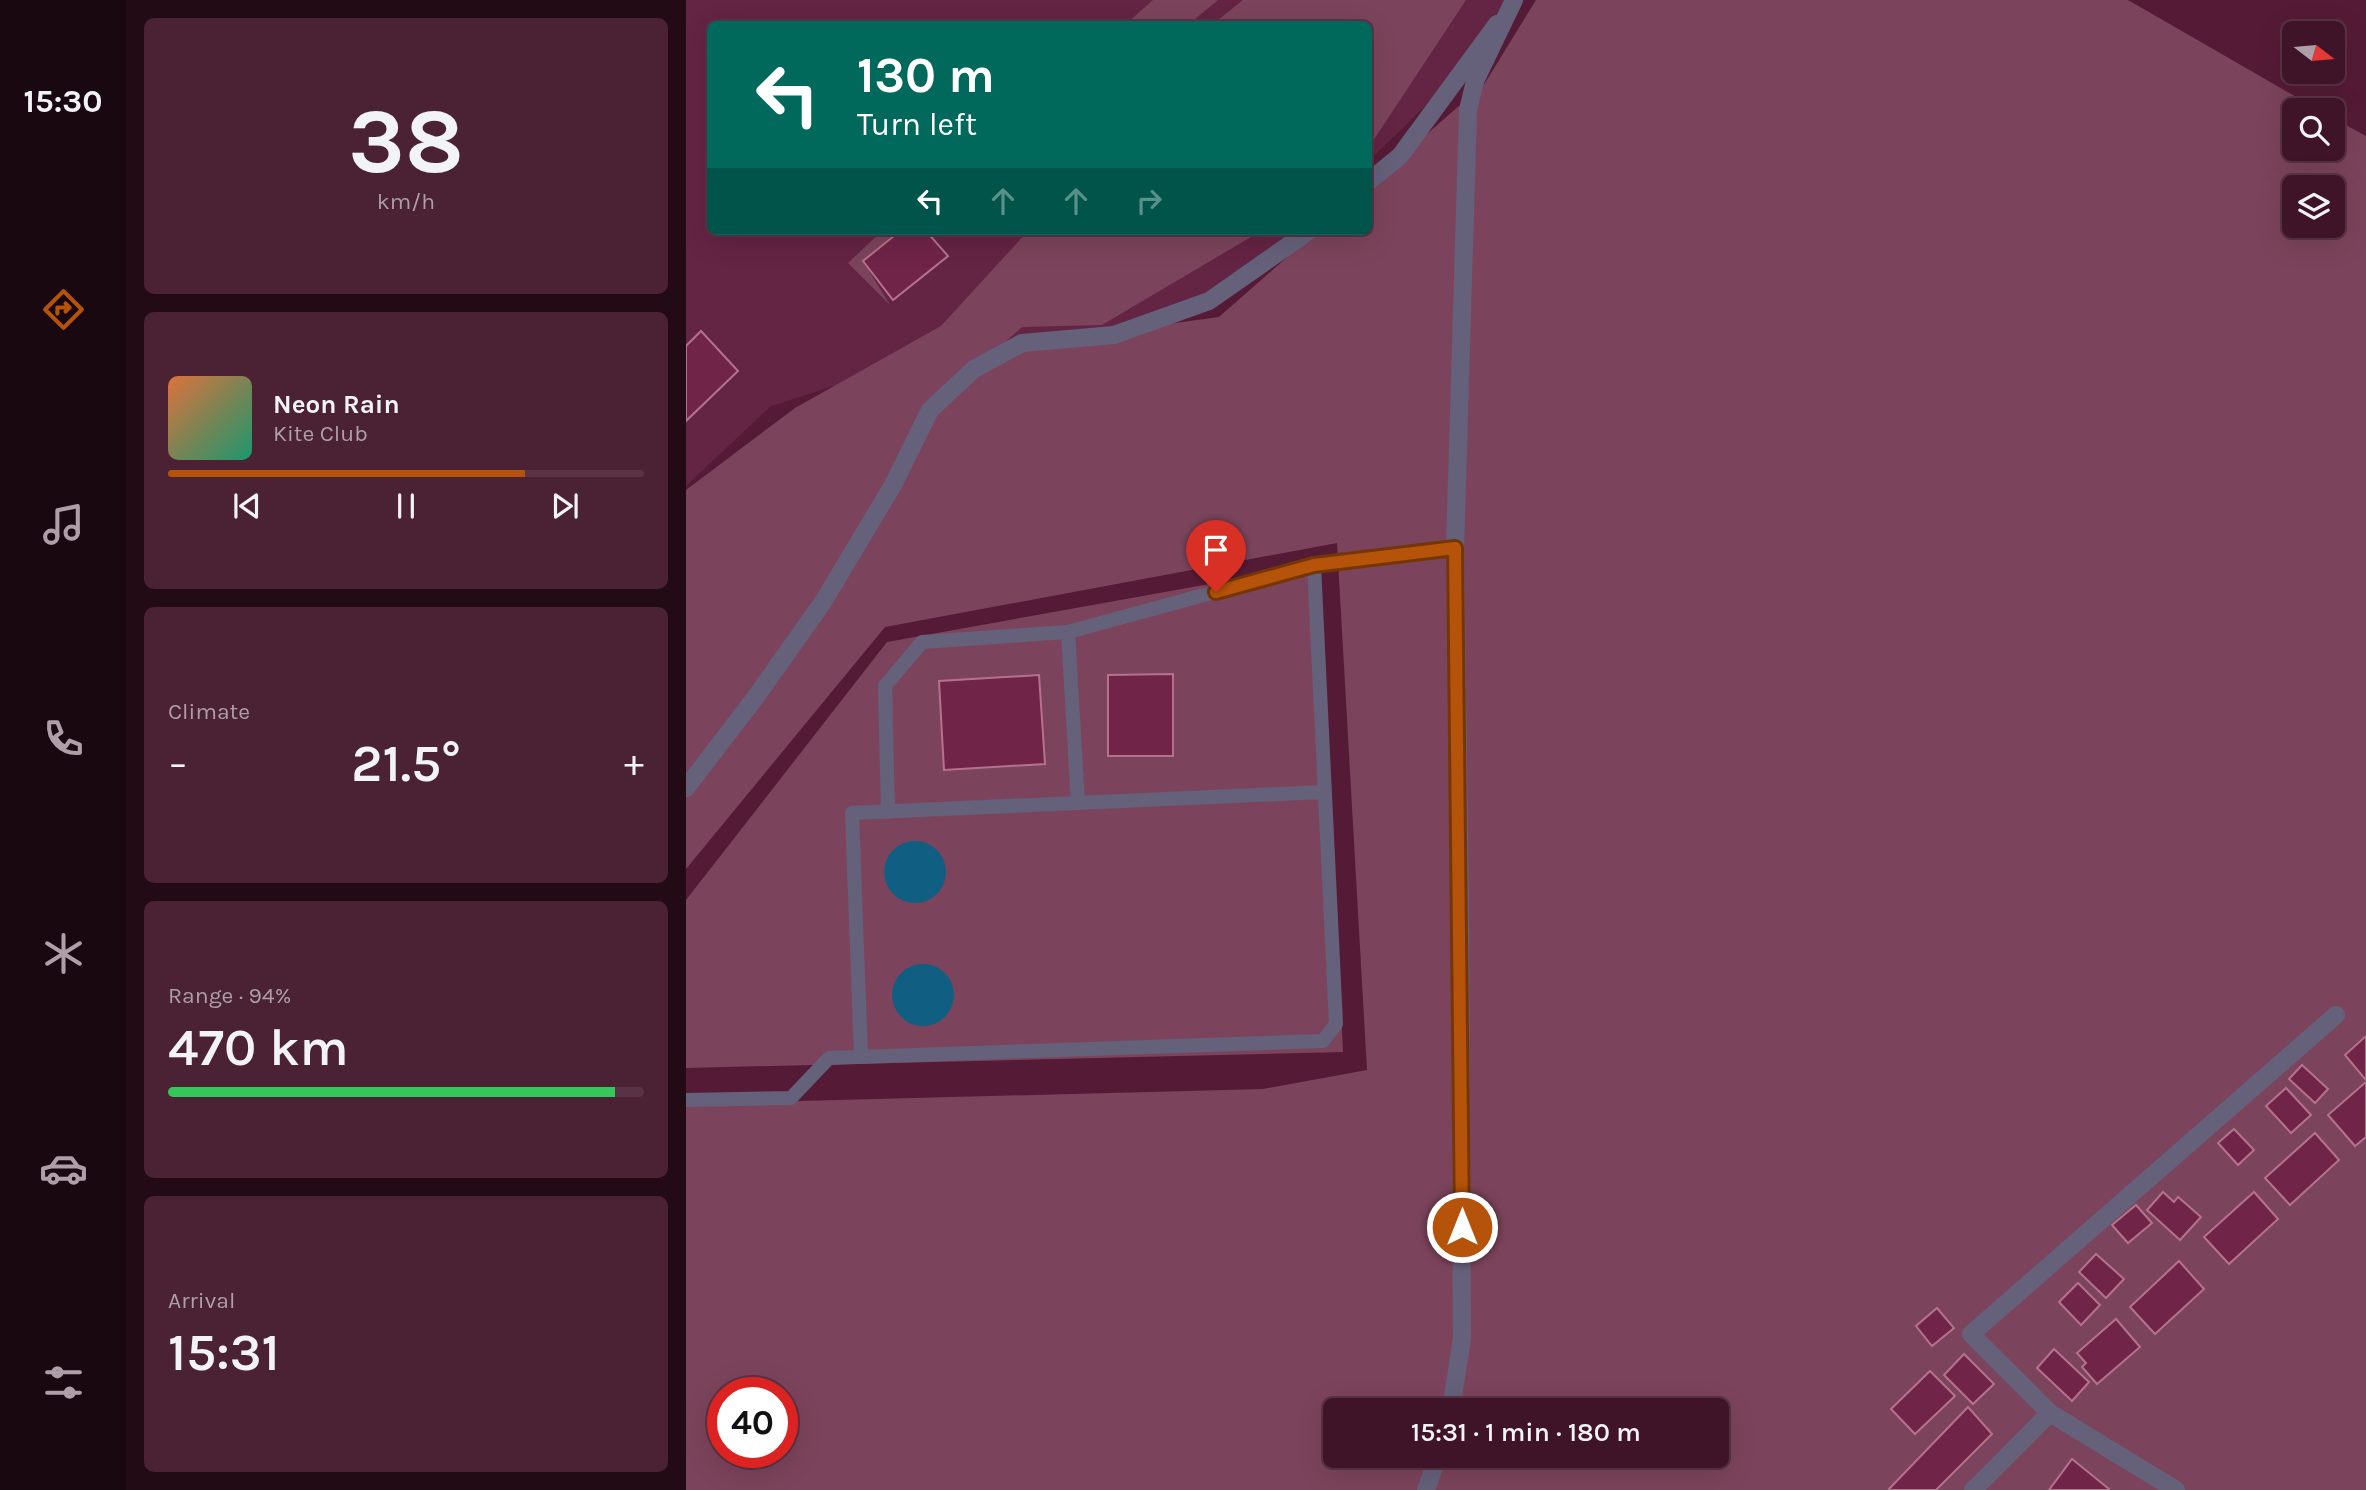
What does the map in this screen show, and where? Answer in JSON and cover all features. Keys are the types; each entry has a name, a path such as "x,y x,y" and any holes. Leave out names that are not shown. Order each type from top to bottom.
{"street":[{"path":"1372,179 1400,156 1513,2"},
{"path":"1453,1398 1462,1338 1455,548 1468,110 1475,80 1513,2"},
{"path":"686,788 755,698 823,602 893,485 930,410 974,369 1022,343 1114,335 1209,302 1303,235"},
{"path":"2176,1490 2050,1413 1971,1334 2336,1015"},
{"path":"1973,1490 2050,1413"},
{"path":"1426,1490 1434,1468"}],"lane":[{"path":"888,812 885,686 922,642 1068,632 1314,565 1455,548"},
{"path":"686,1100 791,1098 829,1058 1323,1041 1336,1024 1314,565"},
{"path":"1068,632 1078,803"},
{"path":"861,1057 852,813 1325,792"}],"shaded area":[{"path":"686,0 1512,0 1468,64 1372,158 1372,21 707,21 707,235 1293,235 1261,266 1124,332 919,359 771,406 686,486"},
{"path":"1153,0 1218,0 1193,21 1129,21"},
{"path":"1243,0 1466,0 1372,142 1372,21 1217,21"},
{"path":"1536,0 2128,0 2298,98 2282,98 2282,161 2345,161 2345,125 2366,136 2366,1490 686,1490 686,1104 1263,1089 1367,1070 1337,543 885,627 686,869 686,490 795,408 941,326 1024,235 1254,235 1102,325 1022,327 954,388 915,417 972,378 1038,342 1219,317 1312,235 1372,235 1372,182 1485,83"},
{"path":"878,235 892,235 863,261 890,305 848,263"},
{"path":"1320,564 1343,1052 686,1068 686,900 887,642"}],"water":[{"path":"915,841 927,843 937,850 944,860 944,884 937,894 927,901 915,903 903,901 893,894 886,884 884,872 886,860 893,850 903,843"},
{"path":"923,964 935,966 945,973 952,983 952,1007 945,1017 935,1024 923,1026 911,1024 901,1017 894,1007 892,995 894,983 901,973 911,966"}],"building":[{"path":"895,235 930,235 948,256 893,300 863,261"},
{"path":"701,331 738,371 686,421 686,346"},
{"path":"1173,674 1173,756 1108,756 1108,675"},
{"path":"1039,675 1045,764 944,770 939,681"},
{"path":"2366,1036 2366,1080 2345,1055"},
{"path":"2302,1065 2328,1089 2315,1103 2289,1079"},
{"path":"2366,1082 2366,1137 2355,1146 2328,1115"},
{"path":"2286,1088 2311,1115 2291,1133 2266,1106"},
{"path":"2234,1129 2254,1150 2238,1165 2218,1143"},
{"path":"2315,1133 2339,1160 2290,1205 2265,1178"},
{"path":"2163,1192 2174,1202 2178,1197 2201,1217 2180,1240 2147,1210"},
{"path":"2254,1192 2278,1219 2229,1264 2204,1237"},
{"path":"2136,1205 2152,1223 2128,1243 2112,1225"},
{"path":"2096,1254 2124,1279 2106,1298 2079,1272"},
{"path":"2179,1261 2204,1289 2155,1334 2130,1307"},
{"path":"2078,1283 2100,1305 2081,1325 2059,1302"},
{"path":"1937,1308 1954,1328 1932,1346 1916,1326"},
{"path":"2116,1319 2140,1347 2097,1384 2082,1367 2086,1363 2077,1353"},
{"path":"2054,1349 2089,1382 2072,1401 2037,1368"},
{"path":"1964,1354 1994,1384 1973,1404 1944,1375"},
{"path":"1930,1371 1955,1396 1915,1434 1891,1409"},
{"path":"1968,1407 1992,1434 1936,1490 1890,1490 1889,1489"},
{"path":"2072,1459 2109,1489 2049,1490"}],"route":[{"path":"1216,592 1314,565 1455,548 1462,1227"}]}
